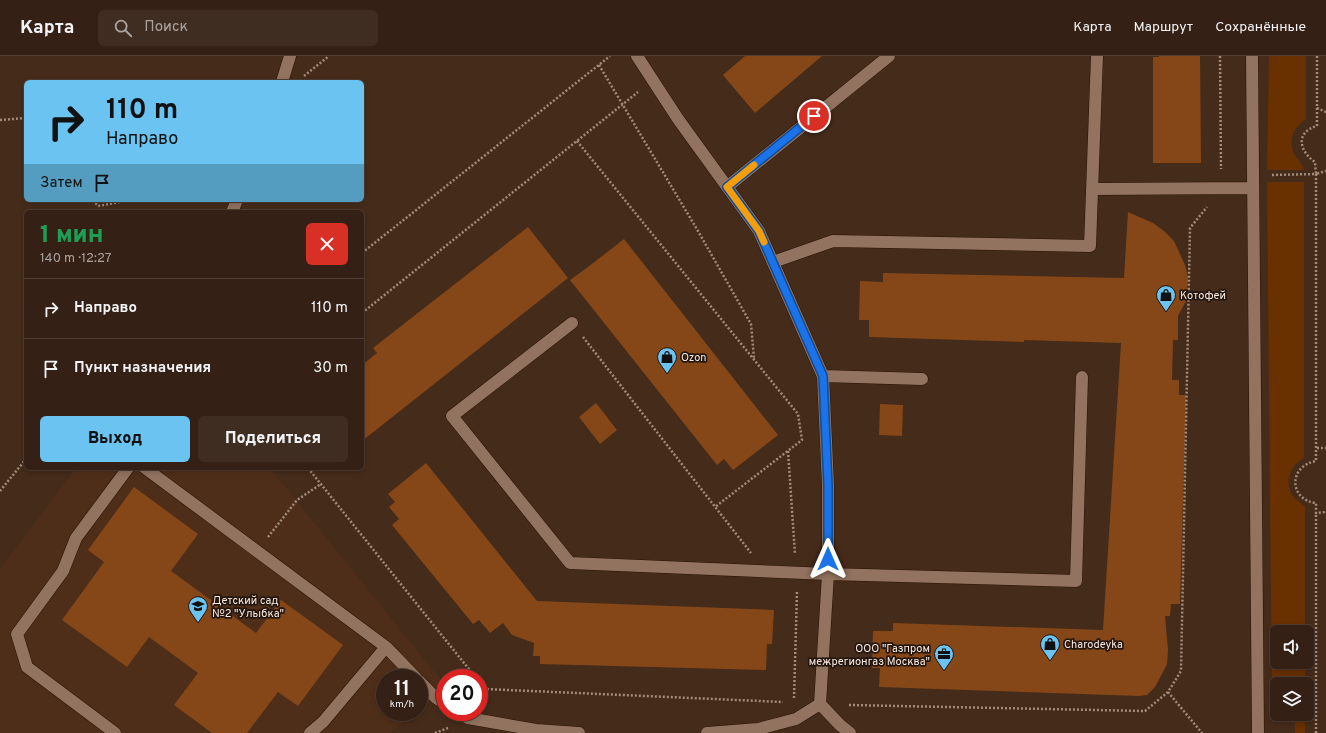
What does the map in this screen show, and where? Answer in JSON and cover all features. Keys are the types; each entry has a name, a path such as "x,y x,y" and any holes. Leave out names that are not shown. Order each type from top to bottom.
{"lane":[{"path":"283,80 290,56"},
{"path":"637,56 678,119 759,231 823,376 828,485 828,574 820,704 850,733"},
{"path":"727,187 889,56"},
{"path":"773,262 834,241 1090,246 1097,56"},
{"path":"1252,56 1258,733"},
{"path":"1092,189 1253,188"},
{"path":"572,323 452,416 570,563 765,570 828,574 1076,581 1082,377"},
{"path":"823,376 922,379"},
{"path":"115,733 27,667 17,634 63,570 76,538 127,470"},
{"path":"148,470 386,647 407,669"},
{"path":"310,733 323,722 386,647"},
{"path":"428,691 436,699"},
{"path":"707,733 758,729 796,720 820,704"},
{"path":"485,721 536,730 579,733"}],"path":[{"path":"301,78 329,56"},
{"path":"364,251 610,56"},
{"path":"849,705 1144,711 1168,692 1181,672 1190,228 1222,188 1220,56"},
{"path":"1316,733 1316,503 1309,502 1295,487 1297,473 1302,466 1316,461 1317,448 1316,174 1315,162 1302,148 1302,139 1306,131 1317,126 1318,56"},
{"path":"599,65 751,324 754,358"},
{"path":"364,311 653,80"},
{"path":"1317,108 1326,112"},
{"path":"0,120 24,118"},
{"path":"577,141 798,414 802,440 715,507"},
{"path":"1267,175 1316,174 1326,171"},
{"path":"95,202 98,206 120,202"},
{"path":"572,323 765,570"},
{"path":"1317,448 1326,448"},
{"path":"788,451 793,540 798,572 794,702"},
{"path":"0,491 24,461"},
{"path":"310,470 469,669"},
{"path":"258,551 296,500 321,484"},
{"path":"1316,513 1326,512"},
{"path":"488,689 786,702"},
{"path":"1168,692 1202,733"}],"shaded area":[{"path":"1269,56 1306,56 1306,119 1297,127 1292,136 1293,152 1303,166 1304,170 1267,170"},
{"path":"1267,182 1304,182 1304,458 1297,463 1291,471 1289,485 1292,495 1305,506 1305,625 1271,625"},
{"name":"Детский сад №2 \"Улыбка\"","path":"74,470 272,470 436,674 436,696 428,703 428,669 376,669 376,721 405,721 390,733 0,733 0,569"},
{"path":"1272,669 1305,669 1305,677 1272,677"},
{"path":"1295,721 1305,721 1305,733 1295,733"}],"building":[{"path":"745,56 822,56 755,113 723,75"},
{"path":"1200,56 1201,163 1153,163 1153,57"},
{"path":"1128,212 1153,223 1174,241 1185,265 1188,278 1186,301 1178,316 1178,340 1173,340 1172,380 1179,380 1179,395 1186,395 1180,604 1171,604 1170,616 1165,616 1168,650 1167,664 1163,672 1155,687 1147,695 1139,696 879,687 880,668 872,668 873,631 893,631 893,623 1103,630 1121,343 1024,340 1024,342 869,337 869,320 859,320 860,281 883,282 883,273 1124,278"},
{"path":"528,227 568,278 364,439 364,363 377,353 373,348"},
{"path":"624,239 778,435 733,470 724,459 717,465 570,280"},
{"path":"596,403 617,430 600,444 579,417"},
{"path":"880,404 903,405 902,436 879,435"},
{"path":"426,463 537,601 774,610 772,644 767,644 766,670 540,664 540,656 533,656 534,643 512,635 503,623 490,633 479,620 473,624 392,525 399,519 389,507 395,502 388,494"},
{"path":"134,487 198,534 171,571 256,633 281,600 343,645 298,706 278,692 247,733 212,733 174,705 198,673 149,637 127,667 62,620 104,562 88,550"}],"slow traffic":[{"path":"754,165 727,187 759,231 764,242"}],"place":[{"name":"Котофей","path":"1166,312"},
{"name":"Ozon","path":"667,374"},
{"name":"Детский сад №2 \"Улыбка\"","path":"198,623"},
{"name":"Charodeyka","path":"1050,661"},
{"name":"ООО \"Газпром межрегионгаз Москва\"","path":"944,671"}],"route":[{"path":"814,116 727,187 759,231 823,376 828,485 828,559"}]}
